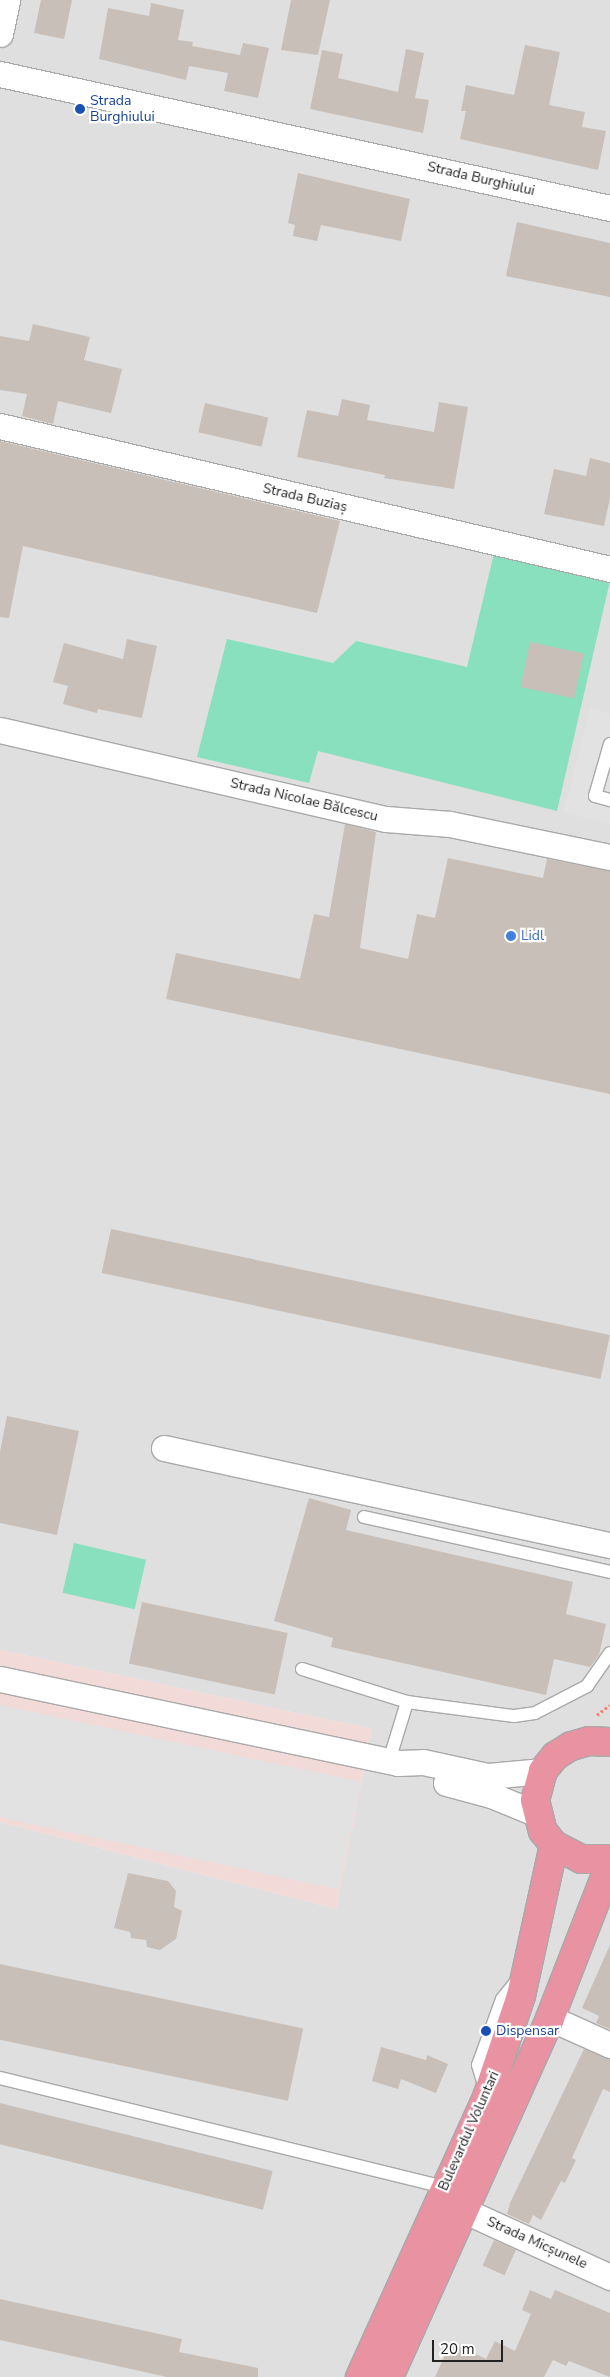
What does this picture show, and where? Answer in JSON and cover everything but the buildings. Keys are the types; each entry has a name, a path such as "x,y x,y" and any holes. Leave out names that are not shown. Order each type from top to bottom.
{"highway":[{"path":"609,1741 589,1740 570,1746 555,1756 543,1771 537,1785 537,1814 543,1831 554,1845 581,1860 610,1859"},
{"name":"Bulevardul Voluntari","path":"360,2377 487,2097 528,1967 554,1845"},
{"name":"Bulevardul Voluntari","path":"389,2377 550,2018 610,1864"}],"street":[{"path":"0,34 7,0"},
{"name":"Strada Burghiului","path":"0,74 610,208"},
{"name":"Strada Buziaș","path":"0,426 610,569"},
{"name":"Strada Nicolae Bălcescu","path":"0,730 386,819 450,824 610,857"},
{"path":"164,1448 610,1546"},
{"path":"0,1679 394,1762 423,1762 488,1776 543,1771"},
{"path":"394,1762 419,1776 491,1795 537,1814"},
{"path":"550,2018 610,2045"},
{"name":"Strada Micșunele","path":"463,2210 610,2277"}],"lane":[{"path":"610,744 596,796 610,800"},
{"path":"364,1517 610,1572"},
{"path":"302,1669 407,1702 514,1716 535,1713 587,1686 610,1653"},
{"path":"394,1762 407,1702"},
{"path":"0,2078 445,2187"}],"shaded area":[{"path":"0,0 610,0 610,2377 0,2377 0,1822 336,1909 372,1729 0,1650"},
{"path":"590,708 610,713 610,824 564,813"},
{"path":"0,1650 372,1729 336,1909 0,1822"},
{"path":"0,1705 361,1782 338,1889 0,1817"}],"green space":[{"path":"495,549 610,581 557,811 318,751 309,783 197,757 227,639 333,663 356,641 467,667"},
{"path":"74,1543 146,1560 135,1609 63,1593"}],"place":[{"name":"Strada Burghiului","path":"80,109"},
{"name":"Lidl","path":"511,936"},
{"name":"Dispensar","path":"486,2031"}]}
